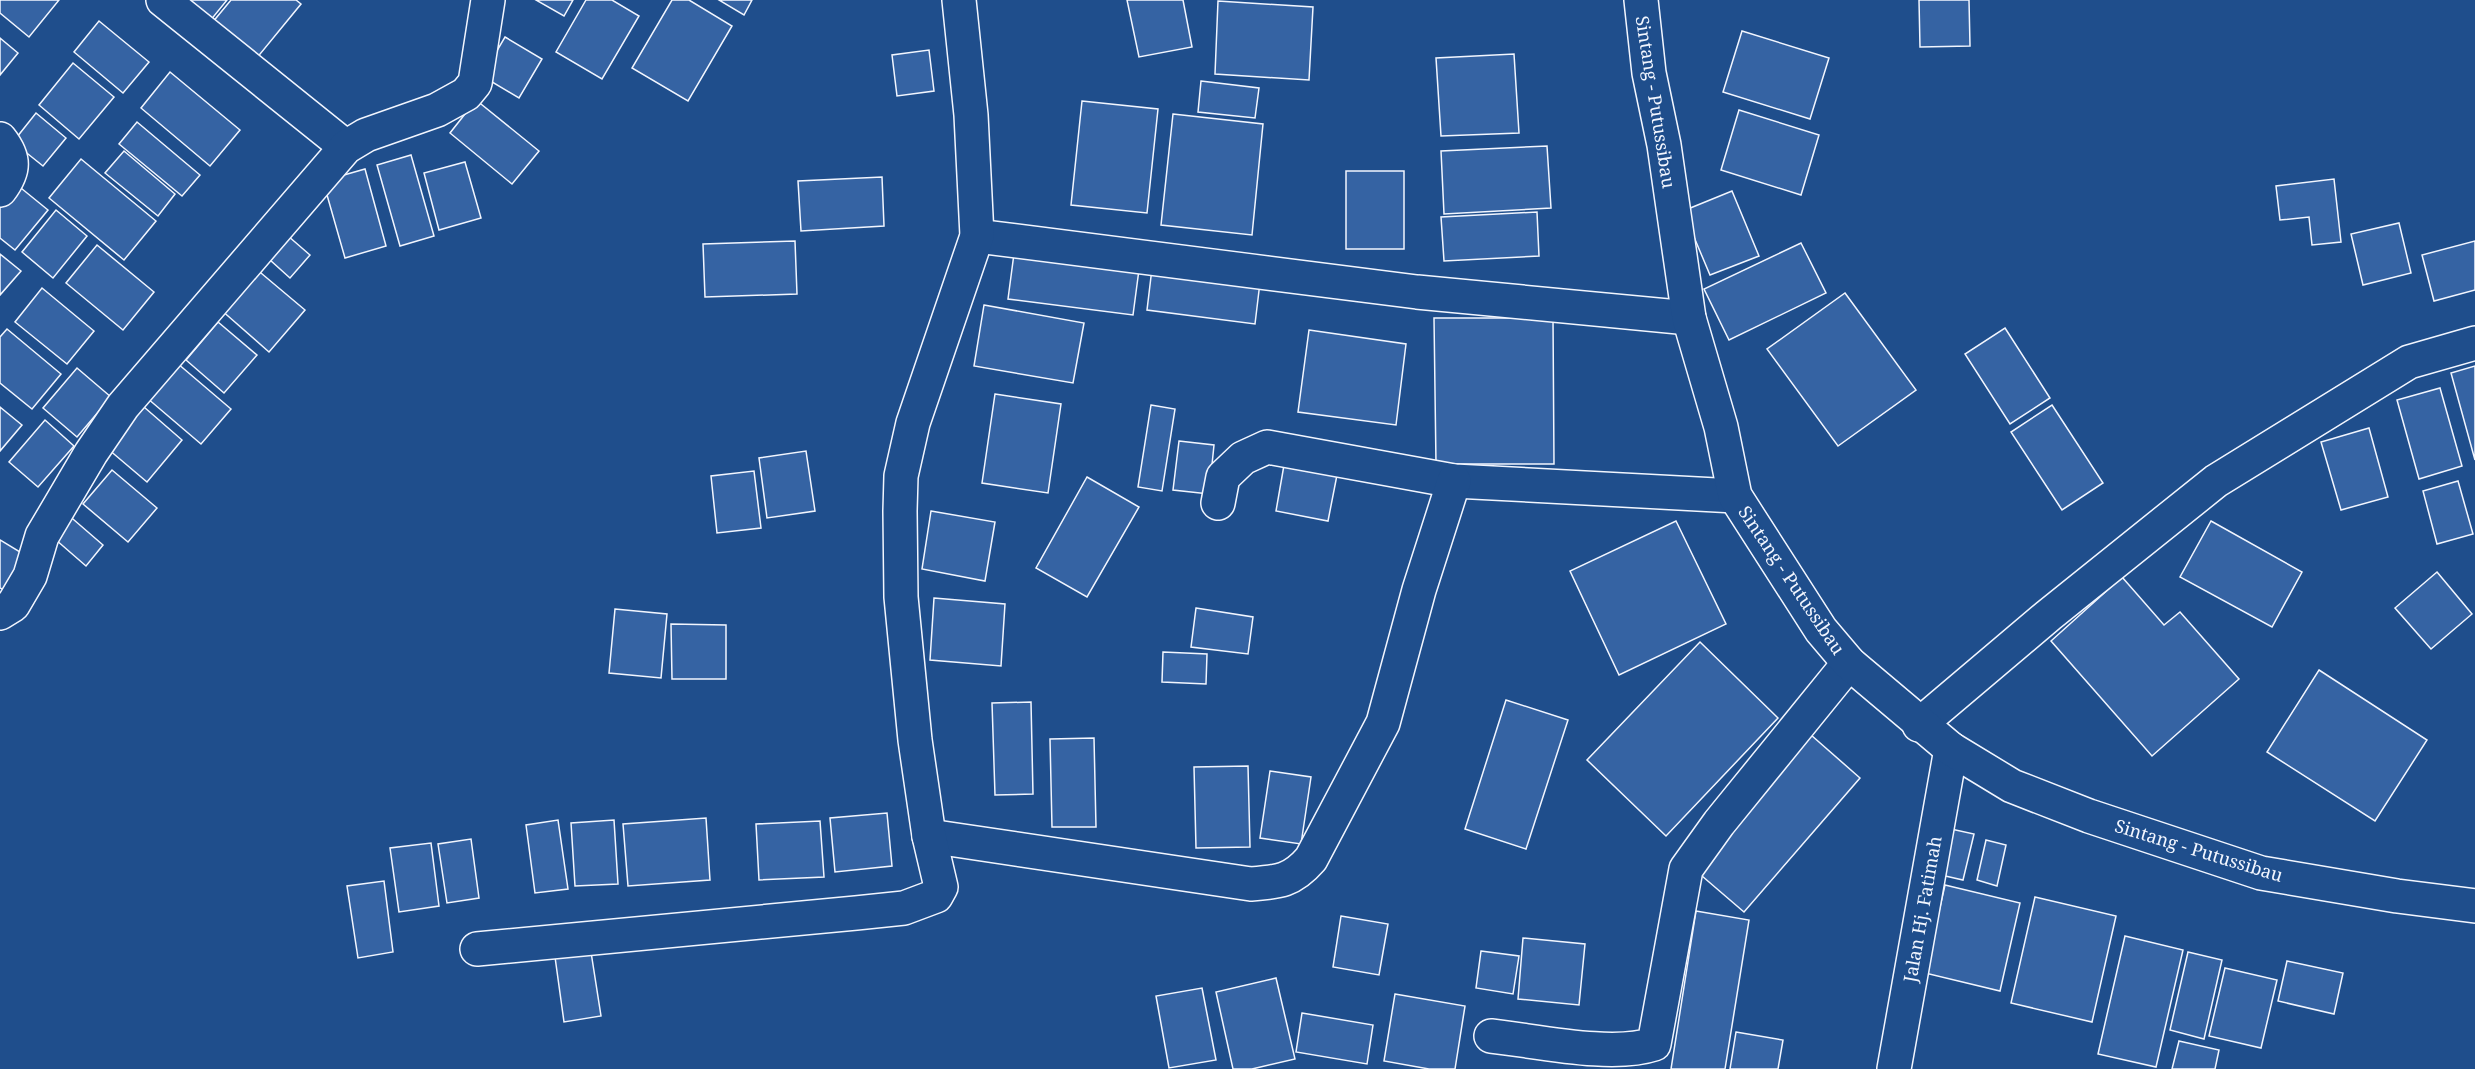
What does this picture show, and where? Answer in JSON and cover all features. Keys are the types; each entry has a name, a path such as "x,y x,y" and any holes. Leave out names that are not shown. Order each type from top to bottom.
{"main road":[{"path":"163,0 346,147"},
{"path":"0,613 13,605 24,586 42,536 91,453 123,406 346,147 366,135 437,110 466,94 475,83 488,0"},
{"path":"477,949 904,908 936,896 941,886 929,836 915,740 901,597 902,476 913,423 977,236 971,115 960,0"},
{"name":"Sintang - Putussibau","path":"1641,0 1649,73 1664,145 1689,318 1720,427 1735,496 1821,630 1849,663 1919,725 1951,749 2012,786 2089,816 2261,873 2397,896 2475,906"},
{"path":"0,139 10,151 12,162 8,179 0,190"},
{"path":"977,236 1417,292 1689,318"},
{"path":"1919,725 2049,615 2216,481 2409,362 2475,343"},
{"path":"1218,503 1223,477 1243,458 1267,447 1454,481 1735,496"},
{"path":"929,836 1251,884 1281,882 1300,872 1311,859 1383,723 1419,590 1454,481"},
{"path":"1491,1036 1607,1049 1638,1050 1654,1044 1686,868 1719,823 1849,663"},
{"name":"Jalan Hj. Fatimah","path":"1894,1069 1951,749"}],"building":[{"path":"0,0 59,0 29,37 0,13"},
{"path":"185,0 227,0 210,21"},
{"path":"231,0 296,0 301,4 251,65 207,29"},
{"path":"536,0 573,0 564,16"},
{"path":"586,0 612,0 639,16 602,79 556,52"},
{"path":"672,0 689,0 732,26 688,101 632,68"},
{"path":"719,0 752,0 744,15"},
{"path":"1127,0 1183,0 1192,47 1139,57"},
{"path":"1919,0 1969,0 1970,46 1920,47"},
{"path":"1218,1 1313,7 1309,80 1215,74"},
{"path":"99,21 149,62 123,93 74,52"},
{"path":"1742,31 1829,58 1810,119 1723,92"},
{"path":"505,37 542,59 519,98 482,76"},
{"path":"0,38 18,53 0,75"},
{"path":"929,50 934,91 897,96 892,55"},
{"path":"1514,54 1519,133 1441,136 1436,58"},
{"path":"73,63 114,97 79,139 39,105"},
{"path":"170,72 240,130 210,166 141,108"},
{"path":"1201,81 1259,88 1255,118 1198,112"},
{"path":"476,100 539,151 512,184 450,133"},
{"path":"1082,101 1158,109 1147,213 1071,205"},
{"path":"1739,110 1819,135 1801,195 1721,170"},
{"path":"36,113 66,138 43,166 13,142"},
{"path":"1173,114 1263,124 1252,235 1161,225"},
{"path":"137,122 200,175 182,196 119,144"},
{"path":"1547,146 1551,208 1444,214 1441,151"},
{"path":"124,151 175,194 158,216 105,173"},
{"path":"411,155 434,236 400,246 377,165"},
{"path":"81,159 156,221 124,260 49,198"},
{"path":"465,162 481,218 439,230 424,173"},
{"path":"365,169 386,246 345,258 323,181"},
{"path":"1346,171 1404,171 1404,249 1346,249"},
{"path":"882,177 884,226 801,231 798,181"},
{"path":"2334,179 2341,242 2312,245 2309,217 2280,220 2276,186"},
{"path":"16,184 48,210 15,250 0,238 0,204"},
{"path":"1732,191 1759,256 1710,275 1683,211"},
{"path":"56,210 87,236 53,278 22,252"},
{"path":"1537,212 1539,256 1444,261 1441,217"},
{"path":"2399,223 2411,273 2363,285 2351,234"},
{"path":"280,229 310,255 290,278 260,251"},
{"path":"795,241 797,294 705,297 703,244"},
{"path":"2475,241 2475,290 2434,301 2422,255"},
{"path":"1801,243 1826,293 1729,340 1704,289"},
{"path":"97,245 154,292 123,330 66,283"},
{"path":"1015,246 1140,262 1133,315 1008,299"},
{"path":"0,254 21,271 0,295"},
{"path":"1153,260 1261,274 1255,324 1147,310"},
{"path":"255,268 305,310 269,352 220,309"},
{"path":"42,288 94,331 67,364 15,322"},
{"path":"1845,293 1916,390 1838,446 1767,349"},
{"path":"984,305 1084,323 1073,383 974,366"},
{"path":"1434,318 1553,318 1554,464 1436,464"},
{"path":"218,322 257,355 224,393 186,360"},
{"path":"2005,328 2050,398 2010,424 1965,354"},
{"path":"7,329 61,374 32,409 0,383 0,337"},
{"path":"1309,330 1406,344 1396,425 1298,412"},
{"path":"177,363 231,409 201,444 147,398"},
{"path":"2475,366 2475,460 2451,373"},
{"path":"77,368 111,397 77,437 43,408"},
{"path":"2440,388 2462,466 2419,479 2397,400"},
{"path":"995,394 1061,404 1048,493 982,483"},
{"path":"1151,405 1175,409 1162,491 1138,487"},
{"path":"2052,405 2103,483 2062,510 2011,432"},
{"path":"0,407 22,425 0,451"},
{"path":"144,407 182,440 147,482 108,449"},
{"path":"45,420 74,446 38,487 9,462"},
{"path":"2369,428 2388,497 2341,510 2321,442"},
{"path":"1179,441 1214,445 1209,494 1173,490"},
{"path":"806,451 815,511 767,518 759,458"},
{"path":"1284,465 1337,475 1328,521 1276,511"},
{"path":"112,470 157,508 128,542 83,504"},
{"path":"754,471 761,528 717,533 711,476"},
{"path":"1087,477 1139,507 1087,597 1036,568"},
{"path":"2458,481 2473,534 2437,544 2423,491"},
{"path":"931,511 995,522 985,581 922,569"},
{"path":"66,513 103,545 86,566 48,533"},
{"path":"1676,521 1726,624 1619,675 1570,571"},
{"path":"2211,521 2302,572 2272,627 2180,577"},
{"path":"0,540 30,558 9,593 0,588"},
{"path":"2437,572 2472,614 2431,649 2395,608"},
{"path":"2122,577 2164,625 2180,612 2239,679 2152,756 2051,641"},
{"path":"934,598 1005,604 1001,666 930,660"},
{"path":"1196,608 1253,617 1248,654 1191,647"},
{"path":"615,609 667,614 661,678 609,673"},
{"path":"671,624 726,625 726,679 672,679"},
{"path":"1700,642 1778,718 1666,836 1587,760"},
{"path":"1163,652 1207,654 1206,684 1162,682"},
{"path":"2319,670 2427,740 2375,821 2267,752"},
{"path":"1506,700 1568,720 1526,849 1465,829"},
{"path":"1031,702 1033,794 995,795 992,703"},
{"path":"1811,735 1860,778 1744,912 1695,870"},
{"path":"1094,738 1096,827 1052,827 1050,739"},
{"path":"1248,766 1250,847 1196,848 1194,767"},
{"path":"1270,771 1311,777 1301,844 1260,838"},
{"path":"887,813 892,866 835,872 830,818"},
{"path":"706,818 710,880 628,886 623,824"},
{"path":"558,820 568,889 535,893 526,825"},
{"path":"614,820 618,884 575,886 571,823"},
{"path":"820,821 824,877 759,880 756,824"},
{"path":"1942,827 1974,834 1963,880 1932,873"},
{"path":"471,839 479,898 447,903 438,844"},
{"path":"1986,840 2006,845 1997,886 1977,880"},
{"path":"431,843 439,906 399,912 390,848"},
{"path":"384,881 393,952 358,958 347,886"},
{"path":"1945,885 2020,903 2000,991 1925,973"},
{"path":"2035,897 2116,916 2092,1022 2011,1003"},
{"path":"1696,911 1749,920 1725,1069 1671,1069"},
{"path":"1341,916 1388,924 1379,975 1333,967"},
{"path":"2125,936 2183,950 2156,1067 2098,1054"},
{"path":"1523,938 1585,944 1579,1005 1518,999"},
{"path":"1481,951 1519,956 1513,994 1476,988"},
{"path":"591,952 601,1016 564,1022 555,957"},
{"path":"2188,952 2222,960 2204,1039 2170,1030"},
{"path":"2287,961 2343,973 2334,1014 2278,1001"},
{"path":"2225,968 2277,980 2261,1048 2209,1036"},
{"path":"1276,978 1295,1059 1252,1069 1233,1069 1216,992"},
{"path":"1202,988 1216,1060 1169,1068 1156,996"},
{"path":"1395,994 1465,1006 1455,1069 1429,1069 1384,1061"},
{"path":"1302,1013 1373,1025 1367,1064 1296,1052"},
{"path":"1736,1032 1783,1040 1778,1069 1730,1069"},
{"path":"2179,1041 2219,1050 2215,1069 2172,1069"}]}
